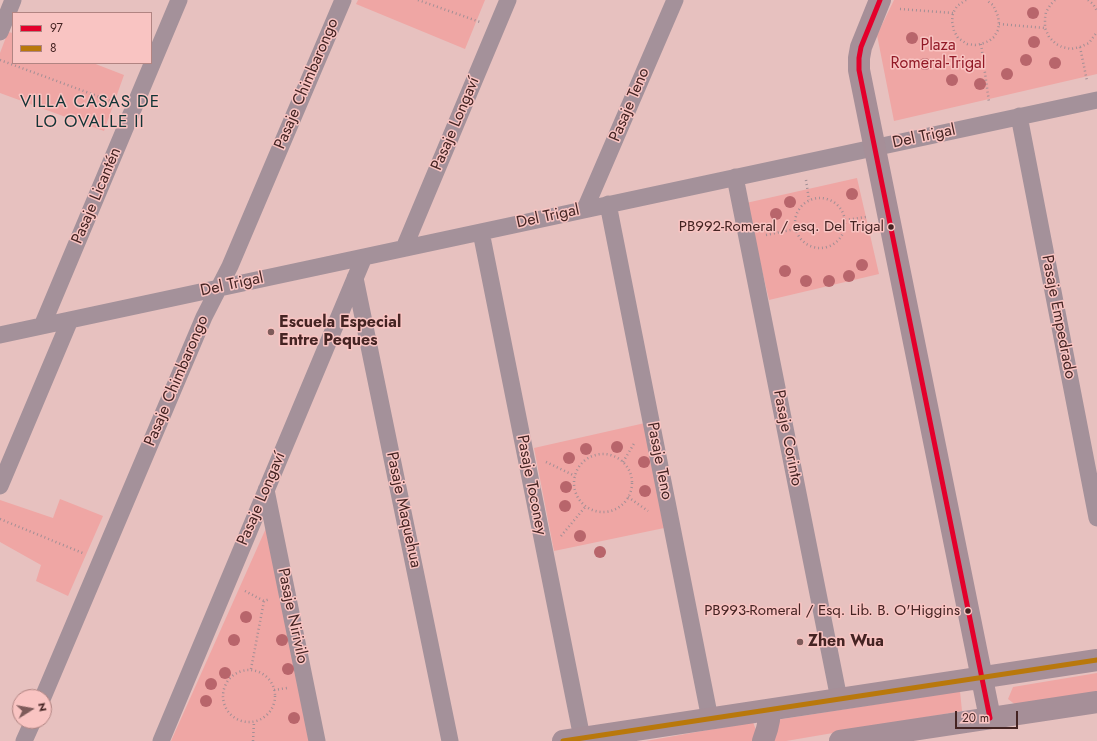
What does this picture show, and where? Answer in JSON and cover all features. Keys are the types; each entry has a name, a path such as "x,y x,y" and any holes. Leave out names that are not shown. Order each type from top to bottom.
{"main road":[{"path":"878,4 861,47 859,70 990,718"},
{"path":"572,740 634,736 710,719 1097,660"},
{"path":"840,741 1097,702"},
{"path":"763,741 769,720 769,710"}],"street":[{"path":"0,32 14,0"},
{"name":"Pasaje Licantén","path":"42,326 179,0"},
{"name":"Pasaje Chimbarongo","path":"46,689 201,324 230,266 343,0"},
{"name":"Pasaje Longaví","path":"404,248 508,0"},
{"name":"Pasaje Teno","path":"585,209 675,0"},
{"name":"Del Trigal","path":"0,335 1097,100"},
{"name":"Pasaje Empedrado","path":"1019,116 1097,518"},
{"name":"Pasaje Corinto","path":"735,177 839,699"},
{"name":"Pasaje Teno","path":"608,204 710,719"},
{"name":"Pasaje Toconey","path":"481,232 545,554 572,740"},
{"name":"Pasaje Longaví","path":"160,741 364,257"},
{"name":"Pasaje Maquehua","path":"355,278 450,741"},
{"path":"0,486 70,320"},
{"name":"Pasaje Nirivilo","path":"266,490 317,741"},
{"path":"24,741 29,729"}],"path":[{"path":"418,0 497,28"},
{"path":"966,0 957,6 953,13 952,21 954,31 958,38 967,44 975,45 989,41 994,37 998,30 998,16 993,5 986,0"},
{"path":"1055,0 1046,12 1045,28 1049,37 1056,44 1071,49 1080,47 1088,43 1097,32"},
{"path":"1088,0 1093,4 1097,11"},
{"path":"878,4 953,13"},
{"path":"999,24 1045,28"},
{"path":"981,44 989,102"},
{"path":"1080,47 1087,81"},
{"path":"0,60 133,109"},
{"path":"821,197 830,199 837,204 843,212 845,220 841,238 826,248 812,247 806,244 799,237 795,229 796,216 799,208 809,200 821,197"},
{"path":"747,238 795,229"},
{"path":"524,451 575,476"},
{"path":"606,454 615,456 629,469 632,478 632,488 628,498 622,505 614,510 604,512 594,510 586,506 580,499 576,491 575,476 581,464 588,458 606,454"},
{"path":"545,554 586,506"},
{"path":"0,518 101,560"},
{"path":"251,669 264,601 287,592"},
{"path":"251,669 263,674 270,680 276,696 274,705 269,713 262,719 254,722 245,722 236,718 228,711 224,703 223,694 226,684 231,677 242,671 251,669"},
{"path":"253,741 254,722"}],"green space":[{"path":"358,0 485,0 465,49 356,4"},
{"name":"Plaza Romeral-Trigal","path":"894,0 1097,0 1097,74 894,121 877,35"},
{"path":"8,32 12,33 12,64 96,64 124,75 104,131 0,93 0,53"},
{"path":"857,178 879,274 769,300 746,203"},
{"path":"645,423 669,527 554,551 534,448"},
{"path":"60,499 103,516 68,596 36,581 41,565 0,542 0,500 53,518"},
{"path":"267,526 309,741 171,741"},
{"path":"1097,673 1097,694 1017,706 1008,699 1013,687"},
{"path":"960,691 962,711 786,741 773,741 776,720"},
{"path":"753,722 757,733 757,741 646,741"}],"transit line":[{"name":"97","path":"880,0 861,47 859,70 990,718"},
{"name":"8","path":"563,741 1097,660"}],"place":[{"name":"PB992-Romeral / esq. Del Trigal","path":"891,227"},
{"name":"Escuela Especial Entre Peques","path":"271,332"},
{"name":"PB993-Romeral / Esq. Lib. B. O'Higgins","path":"968,611"},
{"name":"Zhen Wua","path":"800,642"}],"district":[{"name":"VILLA CASAS DE LO OVALLE II","path":"90,113"}]}
